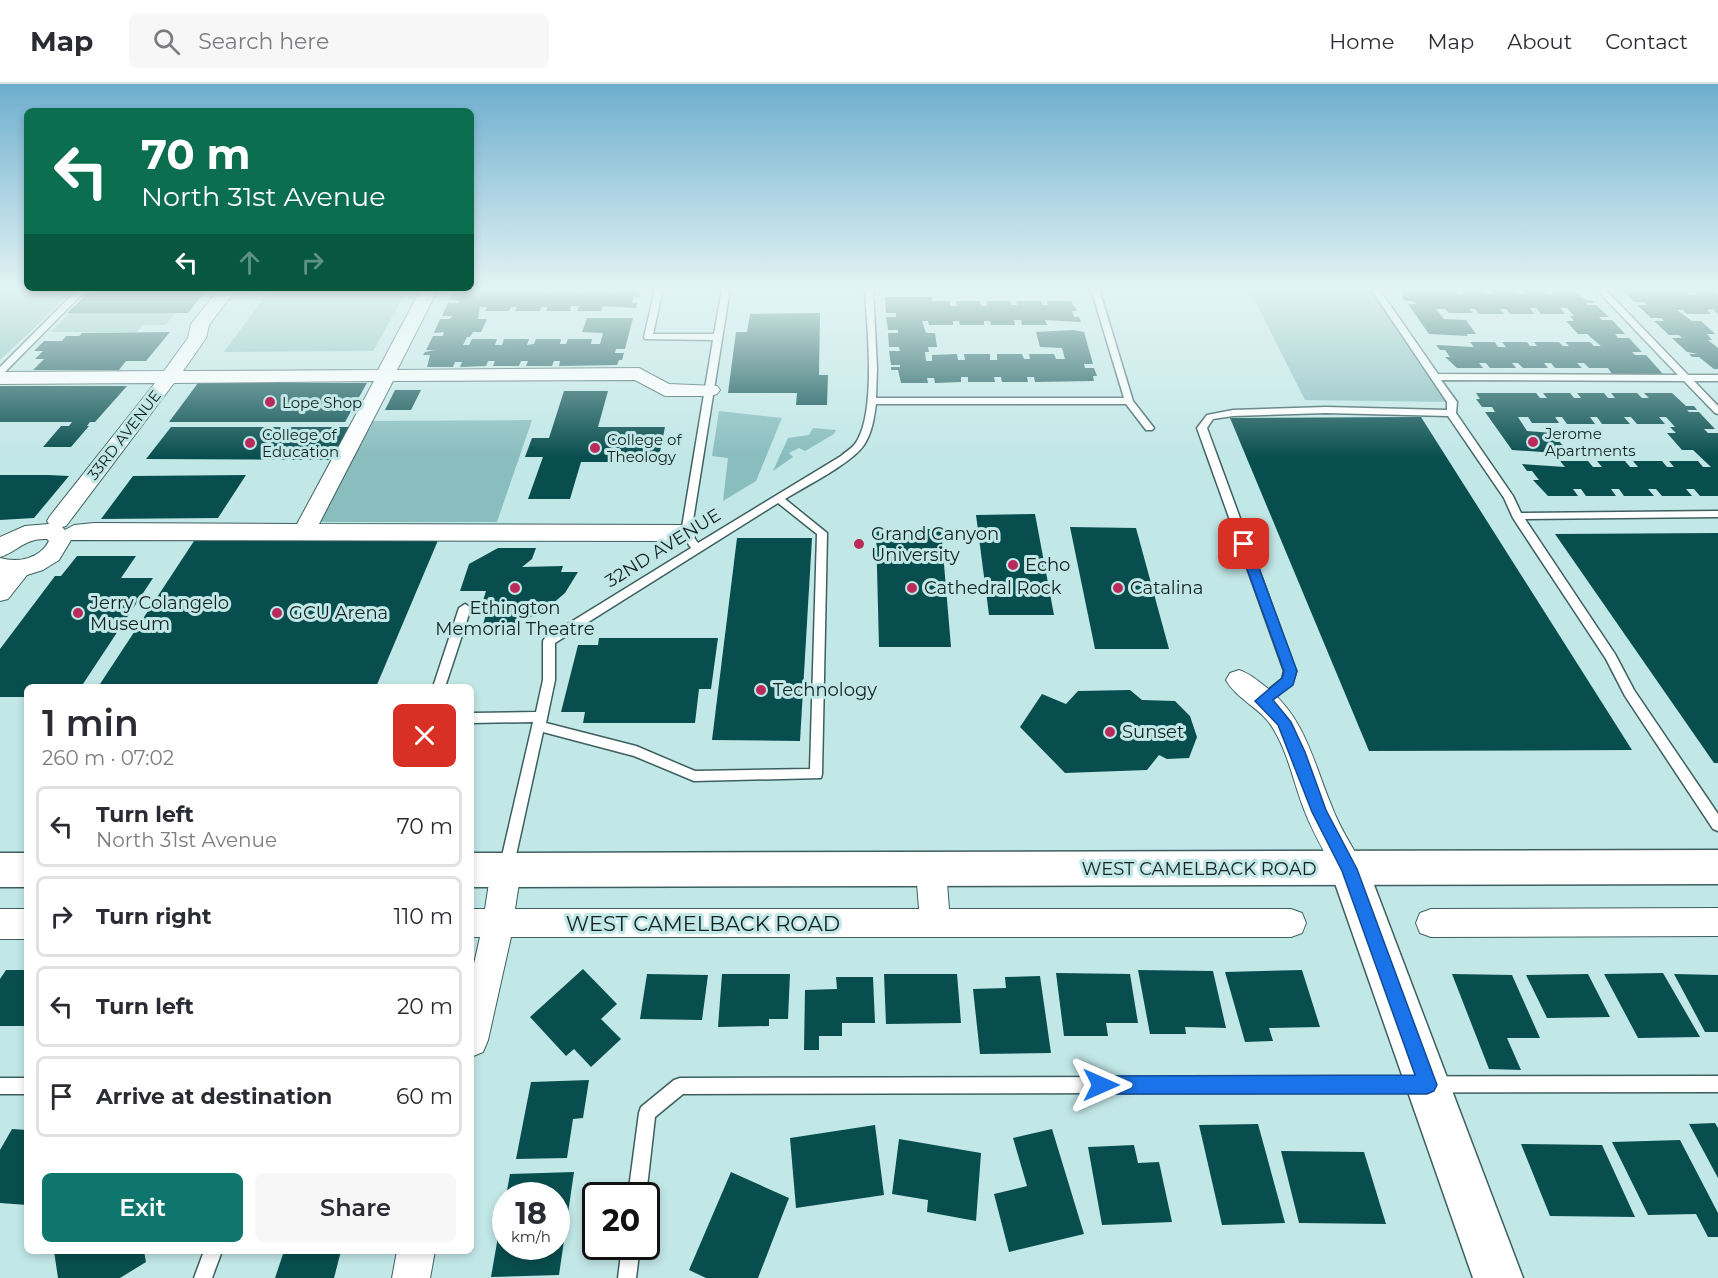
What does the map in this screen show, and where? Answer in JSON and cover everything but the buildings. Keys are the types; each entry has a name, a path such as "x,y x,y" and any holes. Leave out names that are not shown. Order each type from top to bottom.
{"main road":[{"name":"WEST CAMELBACK ROAD","path":"489,870 1718,867"},
{"path":"1349,869 1498,1278"},
{"path":"0,870 24,870"}],"street":[{"name":"33RD AVENUE","path":"192,345 66,527 94,531 303,533"},
{"path":"400,345 389,365 388,376 303,533 691,541"},
{"path":"0,378 639,374 665,390 710,390"},
{"path":"0,593 9,568 48,557 59,546 59,536 54,532 38,531 3,544"},
{"path":"1239,680 1271,706 1284,722 1298,752 1319,812 1349,869"},
{"path":"474,1029 494,953 485,923 489,870"},
{"path":"931,870 935,923"},
{"path":"1431,924 1718,922"},
{"name":"WEST CAMELBACK ROAD","path":"485,923 1291,923"},
{"path":"0,924 24,924"},
{"path":"411,1278 415,1254"}],"lane":[{"path":"0,372 27,345"},
{"path":"691,541 716,345"},
{"name":"32ND AVENUE","path":"489,870 540,722 549,680 549,641 691,541 779,499 857,448 866,431 871,402 870,345"},
{"path":"1112,345 1129,402 1149,428"},
{"path":"1413,345 1452,402 1451,413 1509,498 1517,516 1611,657 1629,693 1718,825"},
{"path":"1654,345 1718,411"},
{"path":"1435,377 1718,378"},
{"path":"871,402 1129,402"},
{"path":"1262,701 1288,681 1290,671 1203,435 1202,428 1205,421 1219,414 1233,413 1326,410 1451,413"},
{"path":"474,718 540,722 636,751 694,776 816,774 822,533 779,499"},
{"path":"1517,516 1718,514"},
{"path":"440,684 465,608"},
{"path":"639,1182 647,1113 680,1086 1718,1084"},
{"path":"0,1086 24,1086"},
{"path":"203,1278 212,1254"},
{"path":"627,1278 629,1260"}],"shaded area":[{"path":"0,345 16,345 0,360"},
{"path":"229,345 377,345 373,351 224,352"},
{"path":"1277,345 1413,345 1452,402 1305,400"},
{"path":"719,411 782,418 756,481 723,501 728,458 712,456"},
{"path":"532,420 497,522 309,522 364,421"},
{"path":"813,428 836,430 834,434 805,451 799,448 789,453 793,457 773,471 788,438 809,435"}],"place":[{"name":"Lope Shop","path":"270,402"},
{"name":"Jerome Apartments","path":"1533,442"},
{"name":"College of Education","path":"250,443"},
{"name":"College of Theology","path":"595,448"},
{"name":"Grand Canyon University","path":"859,544"},
{"name":"Echo","path":"1013,565"},
{"name":"Ethington Memorial Theatre","path":"515,588"},
{"name":"Cathedral Rock","path":"912,588"},
{"name":"Catalina","path":"1118,588"},
{"name":"Jerry Colangelo Museum","path":"78,613"},
{"name":"GCU Arena","path":"277,613"},
{"name":"Technology","path":"761,690"},
{"name":"Sunset","path":"1110,732"}],"route":[{"path":"1101,1085 1427,1085 1349,869 1319,812 1298,752 1284,722 1271,706 1262,701 1288,681 1290,671 1244,544"}]}
